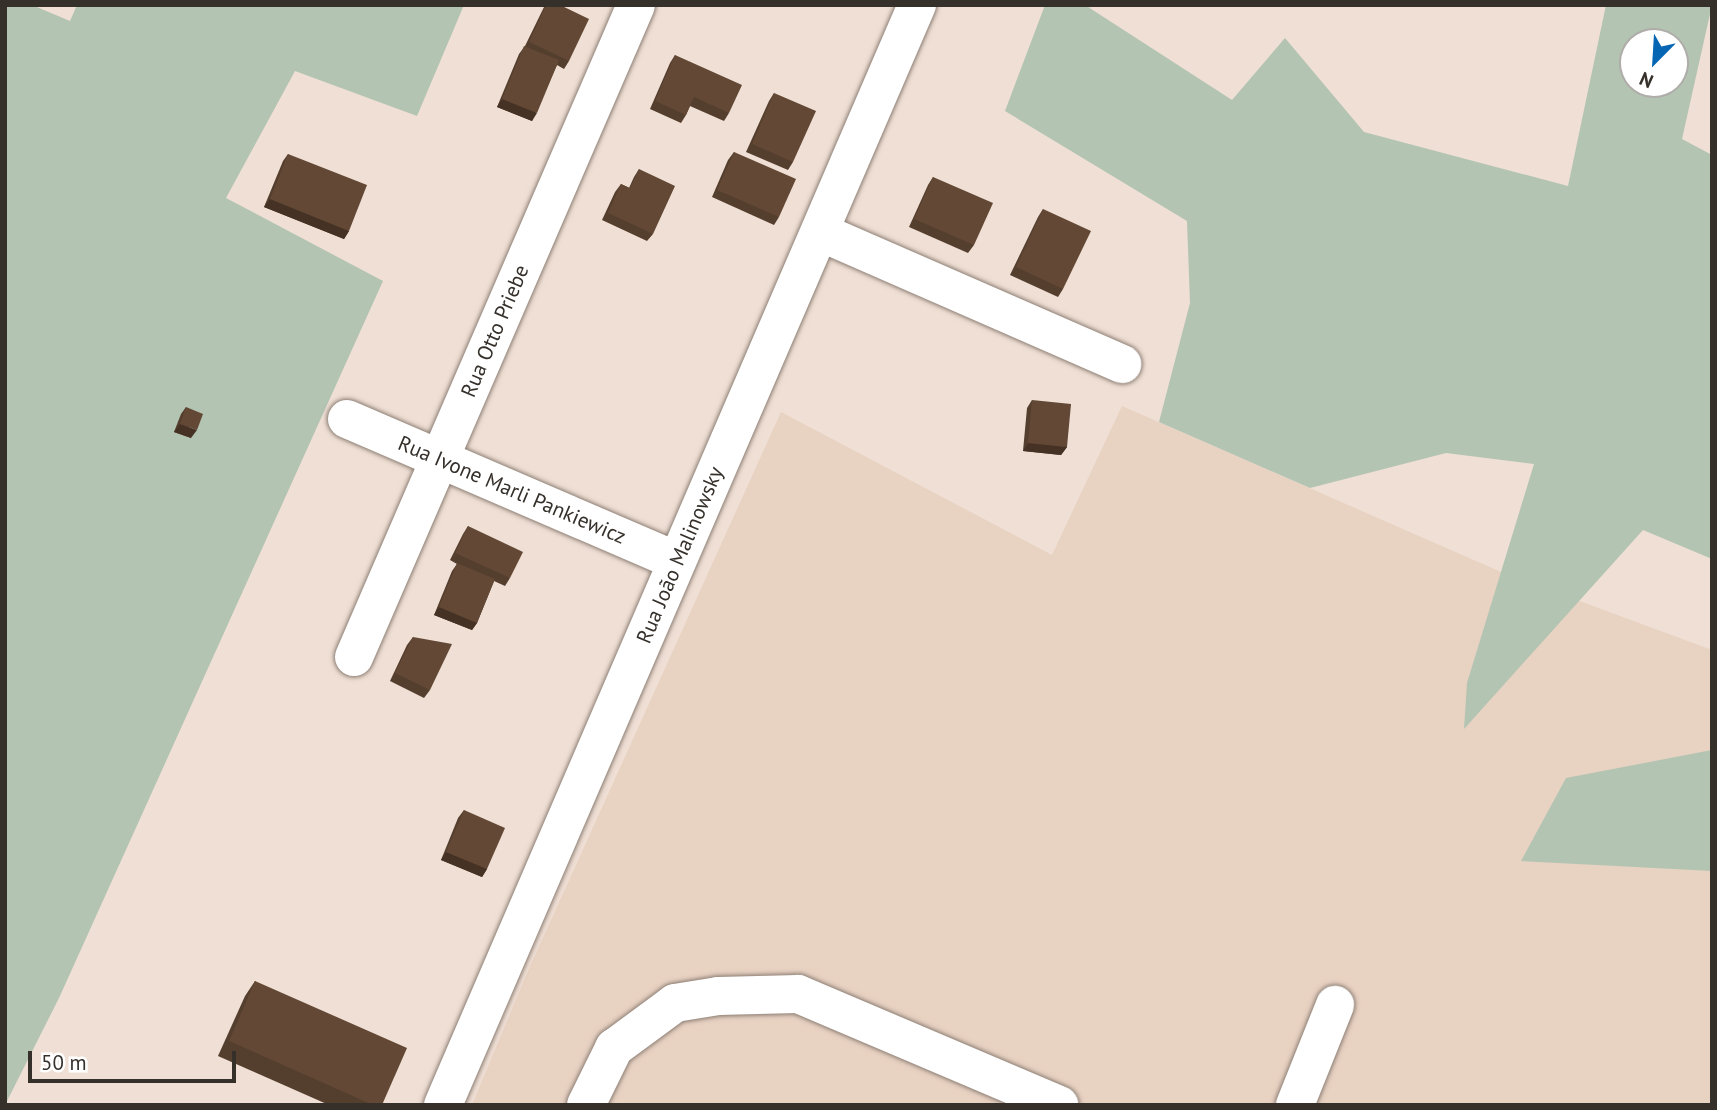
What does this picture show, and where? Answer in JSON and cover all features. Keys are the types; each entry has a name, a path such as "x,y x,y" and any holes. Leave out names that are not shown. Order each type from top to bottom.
{"street":[{"name":"Rua Otto Priebe","path":"354,657 636,5"},
{"name":"Rua João Malinowsky","path":"443,1105 917,5"},
{"path":"820,232 1122,364"},
{"name":"Rua Ivone Marli Pankiewicz","path":"347,419 677,561"},
{"path":"586,1105 614,1048 675,1003 718,996 798,994 1059,1105"},
{"path":"1295,1105 1335,1005"}],"shaded area":[{"path":"1122,406 1501,572 1712,650 1712,1105 472,1105 528,971 781,412 1052,555"}],"green space":[{"path":"5,5 32,5 70,21 77,5 464,5 417,116 295,71 226,198 383,281 59,998 5,1105"},
{"path":"1045,5 1085,5 1232,100 1285,38 1364,132 1568,186 1606,5 1712,5 1682,139 1712,155 1712,559 1643,530 1464,729 1467,683 1534,464 1446,453 1310,488 1159,422 1190,303 1187,221 1005,111"},
{"path":"1712,750 1712,871 1521,861 1566,778"}],"building":[{"path":"546,5 560,5 589,19 569,61 529,42"},
{"path":"524,46 559,60 537,113 502,99"},
{"path":"675,55 742,85 729,113 694,97 686,115 655,101"},
{"path":"774,93 816,111 793,162 752,144"},
{"path":"734,152 796,179 779,217 717,190"},
{"path":"288,154 367,185 349,231 270,199"},
{"path":"639,169 675,186 653,234 608,213 621,184 630,188"},
{"path":"933,177 993,203 974,245 914,219"},
{"path":"1043,209 1091,231 1063,289 1016,267"},
{"path":"1032,400 1071,404 1067,447 1028,443"},
{"path":"186,407 203,414 197,430 180,424"},
{"path":"468,526 523,552 510,578 455,553"},
{"path":"457,563 495,579 477,623 439,607"},
{"path":"413,637 452,644 430,690 395,673"},
{"path":"464,810 505,828 487,869 446,852"},
{"path":"255,981 407,1048 382,1105 373,1105 229,1041"}]}
